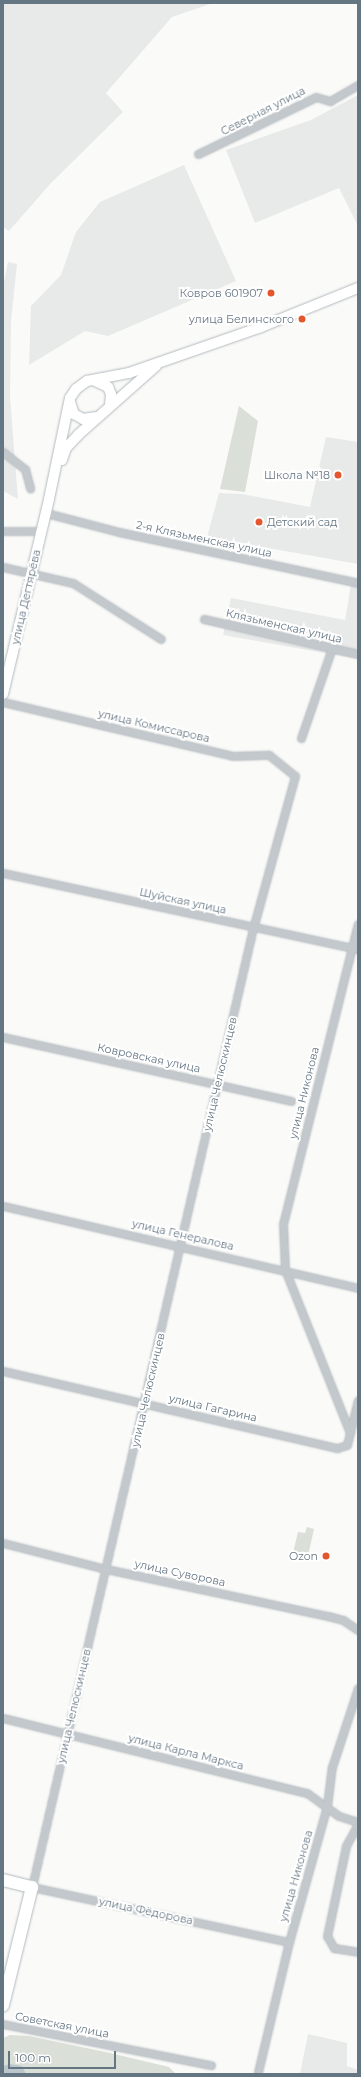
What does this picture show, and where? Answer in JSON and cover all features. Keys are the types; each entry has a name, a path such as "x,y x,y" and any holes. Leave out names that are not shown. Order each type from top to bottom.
{"main road":[{"path":"49,499 70,398 76,389 93,380 129,373 261,327 358,288"},
{"path":"49,499 66,448 110,406 161,362"},
{"path":"93,380 108,387 111,394 110,406"},
{"path":"70,398 70,406 74,414 84,419 98,417"},
{"name":"улица Дегтярёва","path":"3,694 49,499"},
{"name":"улица Фёдорова","path":"3,1880 32,1887"},
{"name":"улица Челюскинцев","path":"3,2005 32,1887"}],"street":[{"name":"Северная улица","path":"198,154 316,97 330,101 358,85"},
{"path":"3,452 25,469 30,488"},
{"name":"2-я Клязьменская улица","path":"46,513 119,532 358,583"},
{"path":"3,531 42,531"},
{"path":"3,567 32,575 73,583 161,639"},
{"name":"Клязьменская улица","path":"204,619 358,654"},
{"path":"301,738 332,648"},
{"name":"улица Комиссарова","path":"3,702 233,756 269,755 295,776"},
{"name":"улица Челюскинцев","path":"32,1887 145,1403 253,928 295,776"},
{"name":"Шуйская улица","path":"3,873 355,949"},
{"name":"улица Никонова","path":"350,1433 285,1270 283,1224 355,949 358,924"},
{"name":"Ковровская улица","path":"3,1037 291,1101"},
{"name":"улица Генералова","path":"3,1206 181,1245 358,1288"},
{"name":"улица Гагарина","path":"3,1371 337,1448 347,1445 350,1433"},
{"path":"350,1433 358,1400"},
{"name":"улица Суворова","path":"3,1543 106,1569 298,1608 343,1620 355,1628"},
{"name":"улица Никонова","path":"258,2072 289,1942 327,1806 332,1767 358,1688"},
{"name":"улица Карла Маркса","path":"3,1718 307,1793 339,1816 358,1823"},
{"path":"358,1823 346,1846 327,1936 334,1948 358,1952"},
{"name":"улица Фёдорова","path":"32,1887 289,1942"},
{"name":"Советская улица","path":"3,2024 211,2065"}],"shaded area":[{"path":"3,3 213,3 172,17 106,93 123,112 51,183 9,231 3,227"},
{"path":"358,95 358,226 339,188 255,223 226,150 311,120"},
{"path":"184,165 236,281 108,336 85,331 29,365 31,306 61,275 76,232 100,202"},
{"path":"8,262 17,264 11,321 10,397 18,499 3,491 3,287"},
{"path":"239,406 258,421 245,492 220,489"},
{"path":"326,437 358,442 358,564 207,537 219,493 242,494 310,507"},
{"path":"351,585 358,586 358,659 223,635 231,598 345,620"},
{"path":"307,1527 314,1529 308,1556 293,1553 298,1532 305,1533"},
{"path":"308,2034 347,2043 347,2066 358,2070 358,2074 300,2074"},
{"path":"10,2035 29,2036 110,2053 169,2067 176,2074 3,2074 3,2038"},
{"path":"10,2064 22,2066 26,2074 3,2074 3,2066"}],"place":[{"name":"Ковров 601907","path":"271,293"},
{"name":"улица Белинского","path":"302,319"},
{"name":"Школа №18","path":"338,475"},
{"name":"Детский сад","path":"259,522"},
{"name":"Ozon","path":"326,1556"}]}
